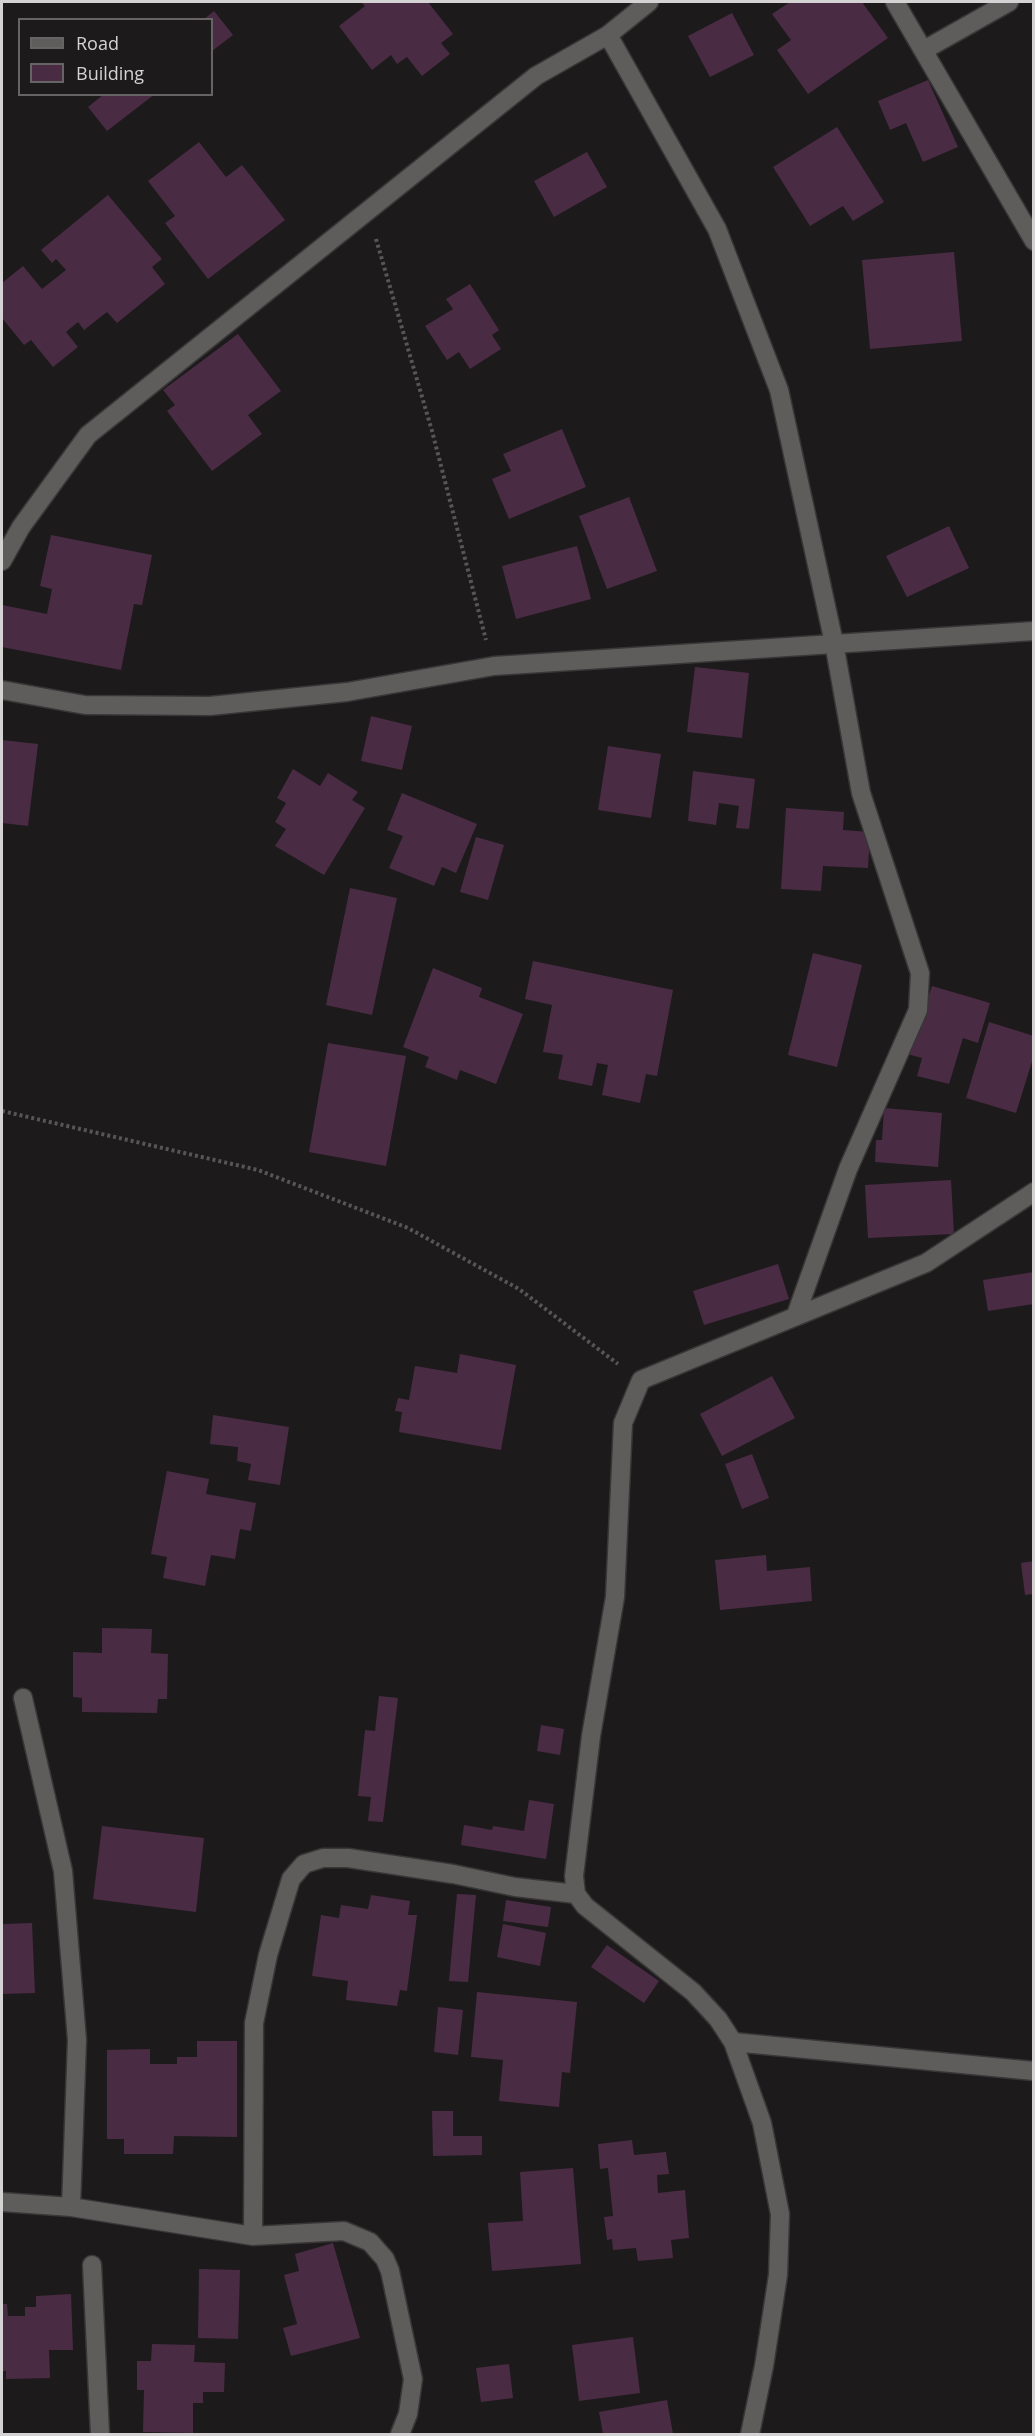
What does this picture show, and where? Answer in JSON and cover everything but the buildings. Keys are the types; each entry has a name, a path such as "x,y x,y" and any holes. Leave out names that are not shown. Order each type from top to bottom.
{"street":[{"path":"2,561 21,527 88,435 536,76 608,35 649,2"},
{"path":"895,2 1034,241"},
{"path":"924,50 1010,2"},
{"path":"608,35 717,229 779,390 834,643 861,793 920,973 918,1010 848,1169 796,1315"},
{"path":"2,690 85,705 210,706 347,692 494,666 1034,631"},
{"path":"750,2434 764,2366 777,2275 780,2214 762,2122 733,2042 718,2019 693,1992 585,1906 576,1894 574,1876 591,1736 615,1597 623,1423 640,1380 926,1263 1034,1192"},
{"path":"23,1698 64,1883 77,2040 71,2207"},
{"path":"253,2236 254,2023 268,1954 291,1879 304,1864 323,1858 348,1858 453,1874 515,1887 576,1894"},
{"path":"733,2042 1034,2071"},
{"path":"2,2202 71,2207 253,2236 344,2231 370,2242 385,2259 413,2379 408,2414 400,2434"},
{"path":"92,2265 100,2434"}],"path":[{"path":"368,211 432,431 494,666"},
{"path":"2,1111 258,1170 408,1228 519,1289 640,1380"}]}
